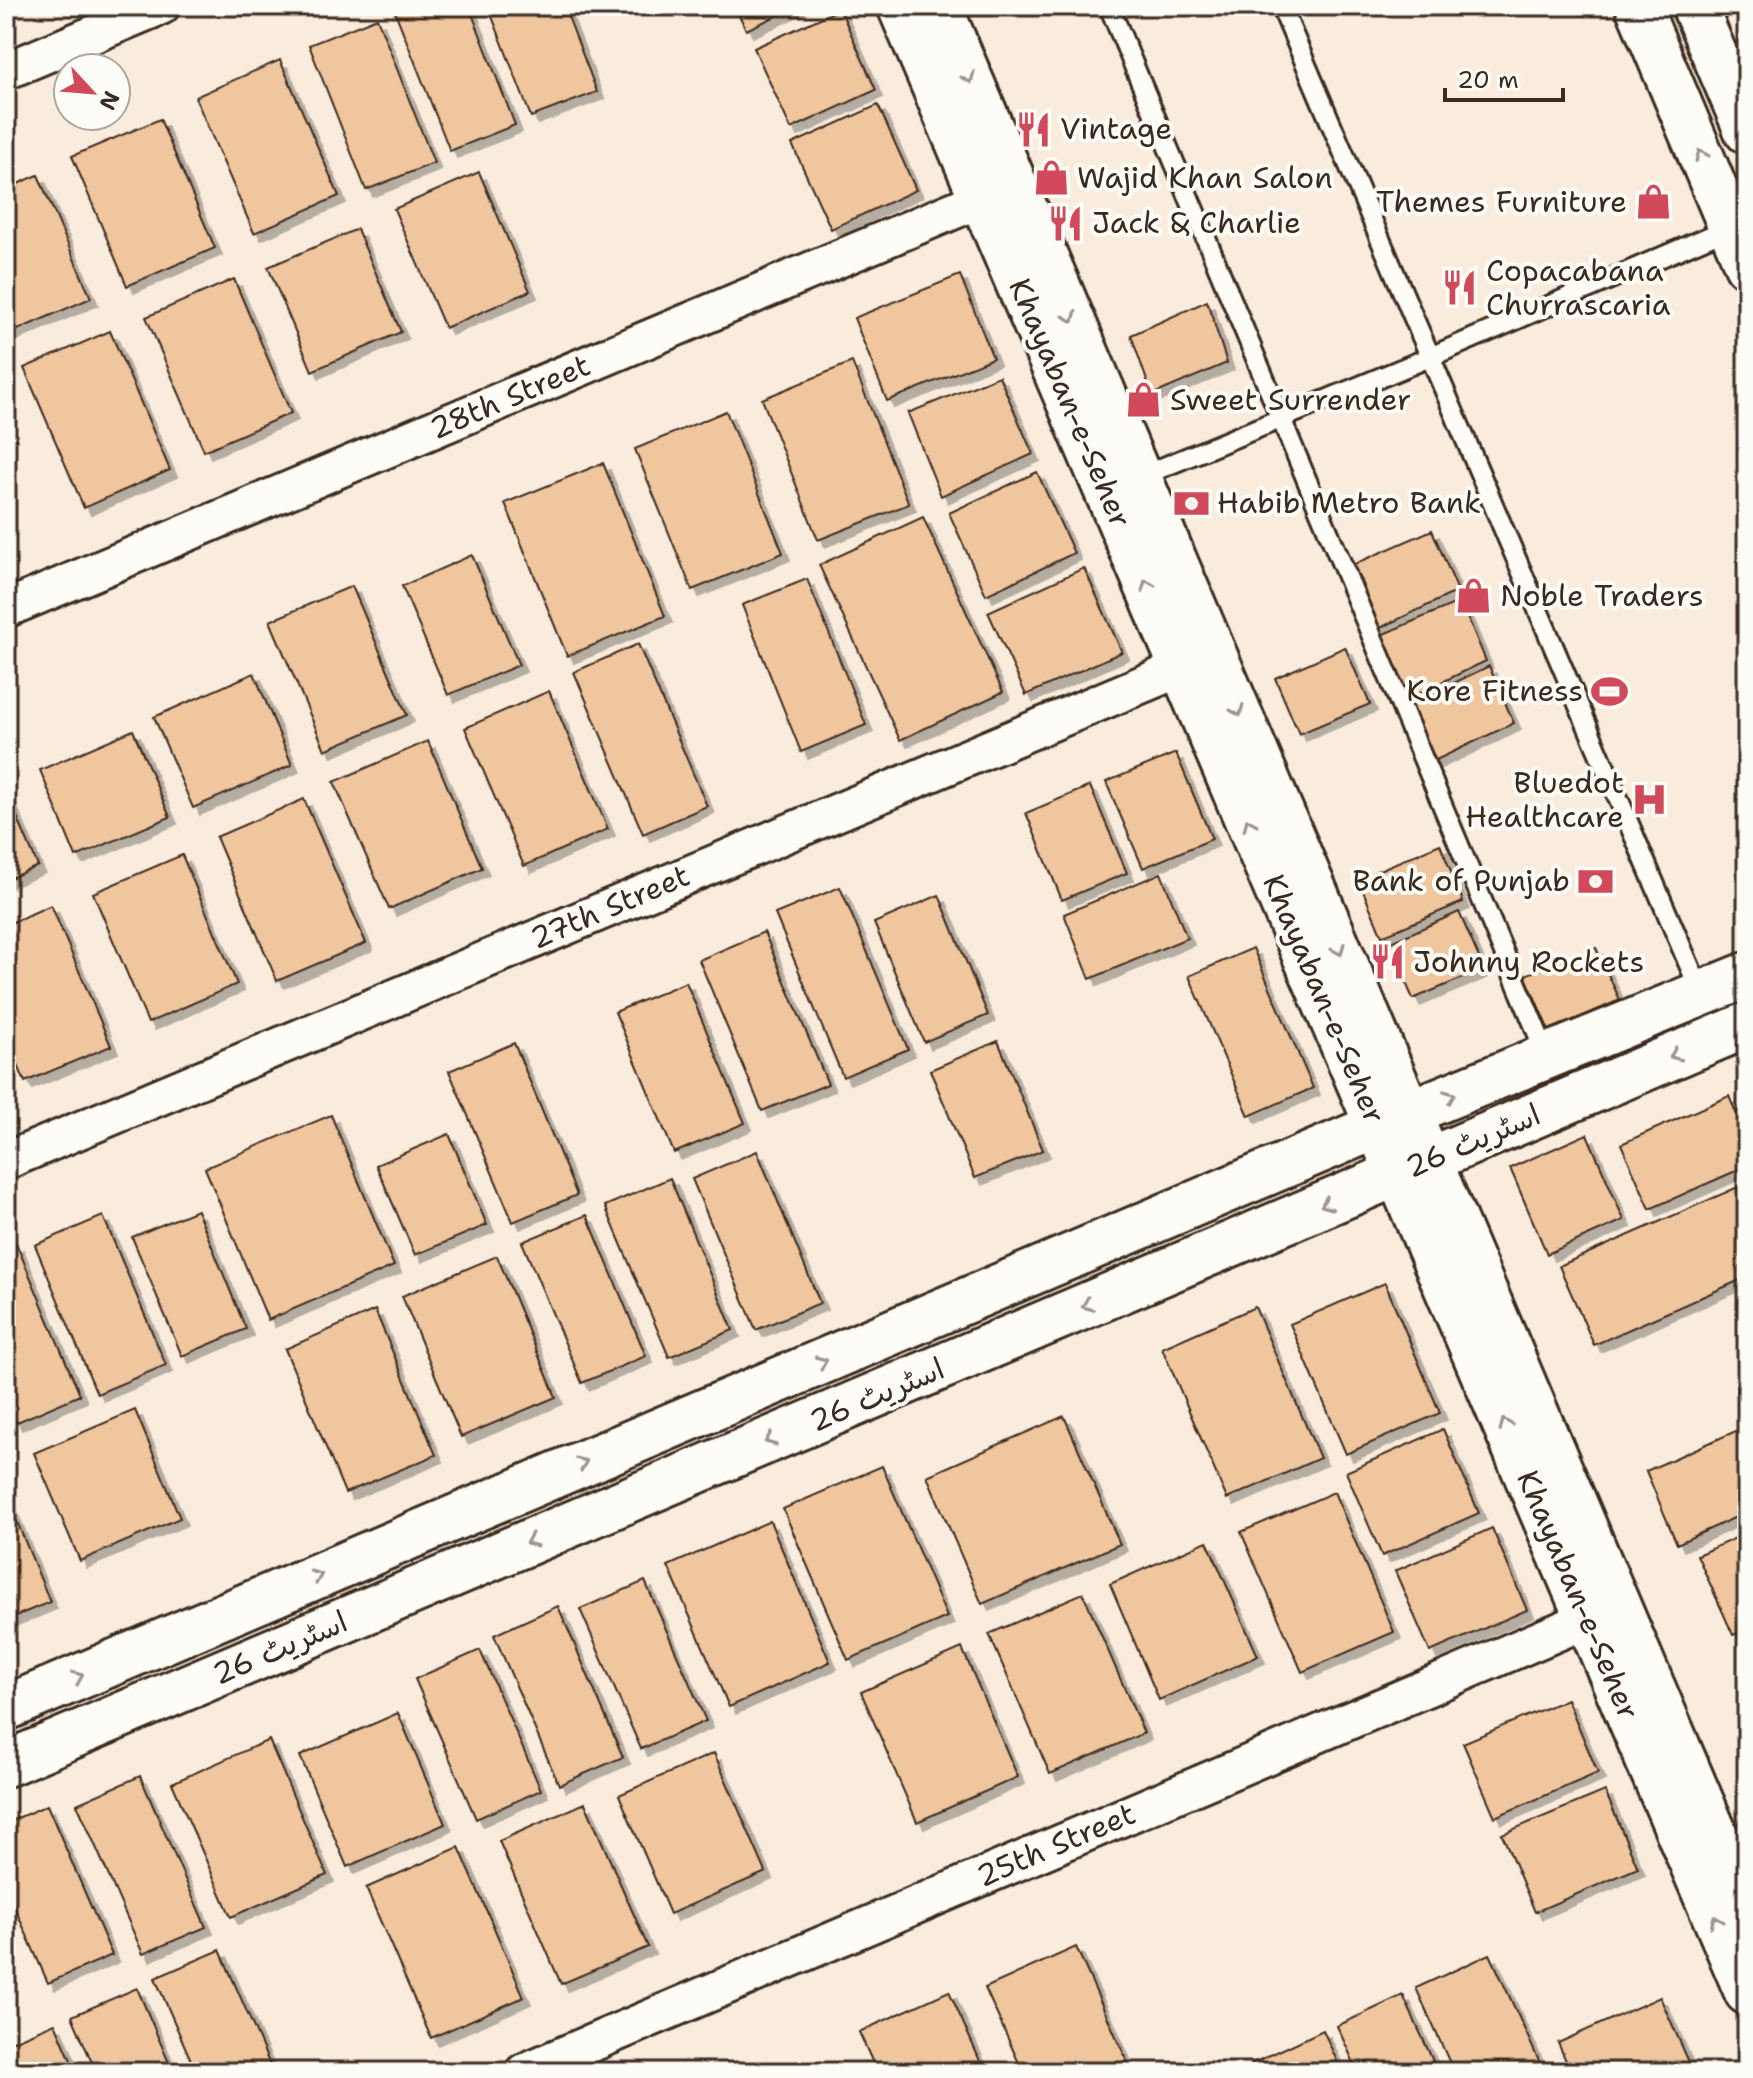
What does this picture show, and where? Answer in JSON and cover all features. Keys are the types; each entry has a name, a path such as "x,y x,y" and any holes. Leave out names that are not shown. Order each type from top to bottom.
{"main road":[{"name":"Khayaban-e-Seher","path":"900,6 998,192 1393,1119 1747,1910"},
{"name":"Khayaban-e-Seher","path":"939,6 998,192"},
{"path":"1638,6 1739,246"},
{"path":"1694,6 1747,131"},
{"name":"اسٹریٹ 26","path":"6,1764 1414,1167 1719,1016 1747,975"},
{"name":"اسٹریٹ 26","path":"6,1708 1547,1056 1719,1016"},
{"name":"Khayaban-e-Seher","path":"1414,1167 1588,1619 1747,1992"}],"street":[{"path":"6,71 161,6"},
{"name":"28th Street","path":"6,609 998,192"},
{"name":"27th Street","path":"6,1161 1198,661"},
{"name":"25th Street","path":"524,2072 1588,1619"}],"lane":[{"path":"1109,6 1547,1056"},
{"path":"1281,6 1430,357 1719,1016"},
{"path":"1122,483 1430,357 1739,246"}],"building":[{"path":"402,6 469,6 515,125 450,151 394,9"},
{"path":"488,6 564,6 597,92 531,117"},
{"path":"735,6 798,6 746,30"},
{"path":"840,9 876,90 791,129 754,48"},
{"path":"377,18 434,163 366,190 309,45"},
{"path":"280,60 339,196 254,233 195,97"},
{"path":"878,105 916,190 831,229 792,144"},
{"path":"160,119 215,248 127,286 72,156"},
{"path":"479,172 530,291 445,328 394,209"},
{"path":"38,175 91,298 6,335 6,189"},
{"path":"357,229 401,332 312,371 268,267"},
{"path":"960,275 993,358 887,401 854,318"},
{"path":"234,279 291,413 204,451 146,317"},
{"path":"1207,301 1227,363 1152,395 1131,335"},
{"path":"110,331 170,470 84,508 24,368"},
{"path":"852,362 909,504 818,540 762,399"},
{"path":"999,376 1033,454 941,496 908,413"},
{"path":"726,411 783,553 692,590 635,449"},
{"path":"603,463 665,616 567,656 505,503"},
{"path":"1037,472 1074,553 986,595 949,513"},
{"path":"923,517 1003,692 900,740 819,565"},
{"path":"1432,530 1458,591 1378,629 1352,565"},
{"path":"472,555 519,665 448,695 402,586"},
{"path":"1084,568 1122,652 1026,695 988,612"},
{"path":"807,579 866,725 801,752 742,605"},
{"path":"352,586 407,715 325,750 270,621"},
{"path":"1461,601 1486,661 1407,699 1381,635"},
{"path":"638,644 707,806 643,834 574,672"},
{"path":"1345,647 1370,704 1299,734 1275,678"},
{"path":"1489,666 1514,723 1432,762 1408,705"},
{"path":"254,673 292,765 193,808 154,717"},
{"path":"549,691 608,829 524,866 465,728"},
{"path":"133,730 170,817 76,857 40,770"},
{"path":"428,741 482,868 389,909 334,782"},
{"path":"1176,753 1212,839 1143,868 1106,782"},
{"path":"1090,786 1127,873 1062,900 1026,813"},
{"path":"6,791 38,866 6,880"},
{"path":"304,799 366,943 277,981 216,837"},
{"path":"1440,844 1463,902 1382,936 1358,879"},
{"path":"182,855 237,984 148,1023 93,893"},
{"path":"1161,873 1187,938 1090,979 1064,914"},
{"path":"840,887 908,1049 843,1077 775,914"},
{"path":"939,895 988,1015 924,1042 874,923"},
{"path":"51,905 111,1046 25,1082 6,1037 6,925"},
{"path":"1459,912 1484,969 1413,999 1389,943"},
{"path":"764,932 828,1084 762,1111 699,960"},
{"path":"1253,948 1313,1088 1249,1116 1189,976"},
{"path":"1596,948 1620,1000 1549,1031 1525,975"},
{"path":"686,982 745,1123 674,1153 615,1012"},
{"path":"998,1041 1043,1150 975,1178 930,1070"},
{"path":"514,1043 577,1195 513,1222 449,1071"},
{"path":"1729,1096 1747,1138 1747,1166 1650,1209 1621,1144"},
{"path":"331,1115 394,1266 268,1320 205,1168"},
{"path":"449,1134 487,1225 415,1255 376,1165"},
{"path":"1587,1134 1624,1220 1547,1254 1510,1168"},
{"path":"757,1151 820,1303 756,1330 692,1179"},
{"path":"670,1178 733,1330 669,1357 605,1206"},
{"path":"1747,1183 1747,1277 1594,1345 1559,1266"},
{"path":"197,1210 246,1329 182,1356 132,1237"},
{"path":"587,1215 646,1356 582,1383 522,1242"},
{"path":"103,1216 166,1365 97,1394 35,1245"},
{"path":"16,1243 80,1395 15,1423 6,1401 6,1248"},
{"path":"497,1256 556,1397 461,1437 402,1296"},
{"path":"1385,1283 1440,1413 1346,1454 1290,1324"},
{"path":"1255,1307 1320,1458 1227,1499 1162,1348"},
{"path":"375,1310 436,1455 345,1493 285,1349"},
{"path":"135,1410 180,1518 80,1561 34,1453"},
{"path":"1064,1416 1120,1544 982,1604 927,1476"},
{"path":"1747,1426 1747,1512 1677,1544 1646,1471"},
{"path":"1443,1429 1479,1513 1382,1556 1346,1472"},
{"path":"882,1466 947,1617 848,1660 783,1509"},
{"path":"1334,1492 1394,1632 1302,1672 1241,1532"},
{"path":"6,1495 50,1602 6,1620"},
{"path":"770,1521 830,1662 729,1707 668,1566"},
{"path":"1492,1528 1527,1610 1430,1652 1395,1571"},
{"path":"1747,1533 1747,1629 1733,1635 1697,1555"},
{"path":"1207,1541 1258,1656 1159,1700 1110,1584"},
{"path":"645,1581 706,1721 641,1749 580,1609"},
{"path":"1083,1593 1144,1733 1050,1774 989,1634"},
{"path":"558,1606 623,1757 559,1785 494,1635"},
{"path":"962,1648 1018,1777 917,1822 861,1692"},
{"path":"480,1650 541,1790 476,1819 415,1679"},
{"path":"1567,1699 1598,1773 1495,1817 1463,1743"},
{"path":"398,1713 445,1824 347,1867 300,1756"},
{"path":"269,1740 327,1875 231,1917 172,1783"},
{"path":"714,1753 766,1872 670,1914 619,1795"},
{"path":"140,1776 206,1927 143,1954 77,1804"},
{"path":"1605,1791 1638,1868 1535,1912 1502,1834"},
{"path":"585,1803 648,1947 561,1984 499,1841"},
{"path":"47,1805 112,1955 48,1983 6,1888 6,1823"},
{"path":"459,1847 524,1997 431,2038 366,1888"},
{"path":"1076,1947 1132,2072 1023,2072 985,1988"},
{"path":"220,1950 273,2072 196,2072 155,1978"},
{"path":"1490,1954 1544,2072 1454,2072 1416,1988"},
{"path":"137,1988 173,2072 96,2072 72,2016"},
{"path":"949,1991 985,2072 877,2072 859,2032"},
{"path":"1403,1995 1438,2072 1358,2072 1337,2026"},
{"path":"1660,1997 1693,2071 1571,2072 1558,2043"},
{"path":"55,2023 76,2072 6,2072 6,2044"},
{"path":"1323,2030 1342,2072 1255,2072 1251,2064"}],"place":[{"name":"Vintage","path":"1034,129"},
{"name":"Wajid Khan Salon","path":"1051,178"},
{"name":"Themes Furniture","path":"1653,202"},
{"name":"Jack & Charlie","path":"1066,223"},
{"name":"Copacabana Churrascaria","path":"1460,288"},
{"name":"Sweet Surrender","path":"1144,400"},
{"name":"Habib Metro Bank","path":"1191,503"},
{"name":"Noble Traders","path":"1474,596"},
{"name":"Kore Fitness","path":"1609,691"},
{"name":"Bluedot Healthcare","path":"1650,800"},
{"name":"Bank of Punjab","path":"1596,881"},
{"name":"Johnny Rockets","path":"1387,962"}]}
